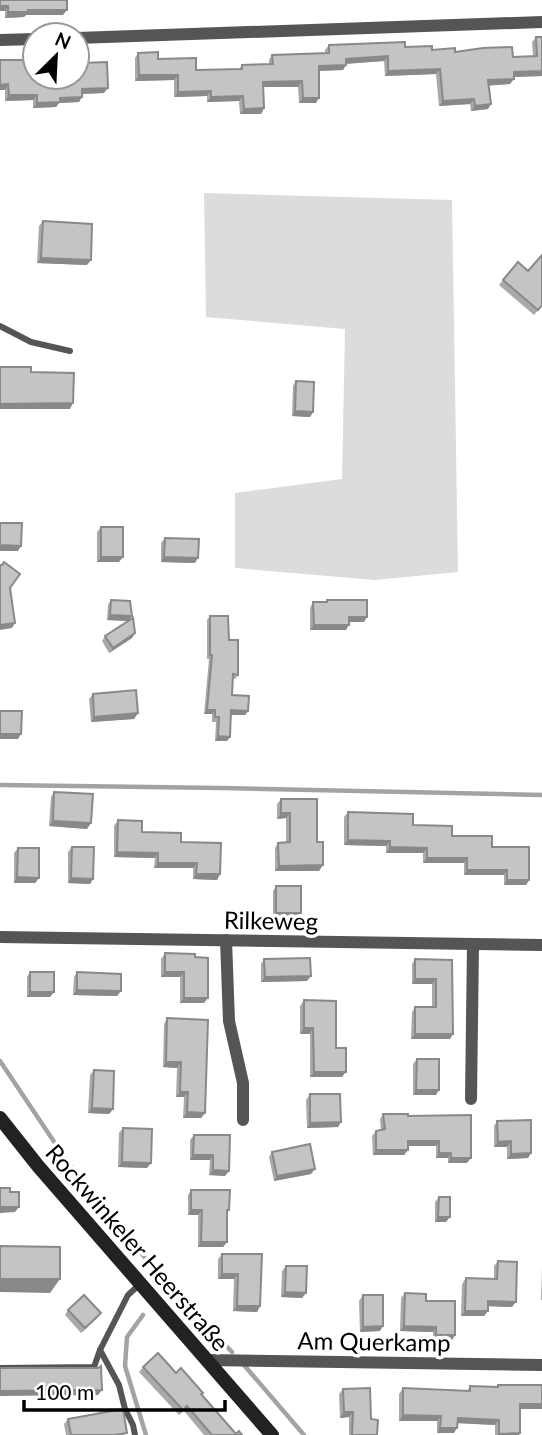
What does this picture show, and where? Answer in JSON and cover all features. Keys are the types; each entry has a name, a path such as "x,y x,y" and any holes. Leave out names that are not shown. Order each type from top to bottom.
{"main road":[{"name":"Rockwinkeler Heerstraße","path":"0,1118 38,1166 272,1435"}],"street":[{"path":"91,38 542,22"},
{"path":"0,40 21,39"},
{"name":"Rilkeweg","path":"0,937 542,945"},
{"path":"226,940 229,1021 243,1083 243,1120"},
{"path":"471,1098 473,944"},
{"name":"Am Querkamp","path":"206,1360 542,1365"}],"lane":[{"path":"0,326 31,342 70,351"},
{"path":"0,1368 94,1367 128,1295 140,1284"},
{"path":"100,1350 119,1385 135,1435"}],"shaded area":[{"path":"204,193 452,200 458,572 375,580 235,568 235,493 342,479 345,329 206,317"}],"building":[{"path":"0,0 67,0 67,10 8,12 8,6 0,6"},
{"path":"536,37 542,37 542,71 514,72 514,79 488,80 491,104 475,106 474,99 443,101 440,69 388,71 388,56 346,59 346,65 319,66 319,98 303,98 302,81 263,82 264,108 244,109 243,96 211,97 211,91 178,92 178,75 139,75 138,53 158,52 158,59 196,58 196,70 242,69 242,65 273,64 272,55 329,53 329,45 405,42 405,47 432,46 432,50 455,48 455,52 512,47 513,57 537,56"},
{"path":"0,60 21,60 21,91 82,91 82,97 37,103 37,95 9,95 8,84 0,85"},
{"path":"107,62 108,88 91,89 91,63"},
{"path":"43,221 92,224 91,260 41,258"},
{"path":"542,255 542,305 538,310 503,280 518,262 528,271"},
{"path":"0,367 31,367 31,372 74,373 73,403 0,404"},
{"path":"296,381 314,382 313,412 295,411"},
{"path":"0,523 22,523 21,546 0,545"},
{"path":"101,527 123,527 123,557 101,557"},
{"path":"165,538 199,539 198,558 164,557"},
{"path":"4,562 20,574 10,588 15,623 0,625 0,565"},
{"path":"111,600 130,601 132,616 110,615"},
{"path":"367,600 367,617 349,617 349,625 314,625 313,602"},
{"path":"210,616 228,616 229,640 238,640 238,675 233,674 232,695 249,696 248,711 231,710 230,737 218,736 219,717 215,717 215,710 207,710 212,655"},
{"path":"133,618 135,633 113,648 105,636"},
{"path":"136,690 138,713 94,717 93,694"},
{"path":"0,711 22,711 21,734 0,734"},
{"path":"54,792 93,794 91,823 53,821"},
{"path":"281,799 317,799 317,842 323,842 323,865 279,866 278,843 290,842 290,813 281,813"},
{"path":"348,812 413,814 413,825 452,826 452,836 492,836 492,847 529,847 529,880 507,880 507,870 467,870 467,858 427,858 427,848 390,847 390,841 348,840"},
{"path":"118,820 142,821 142,832 181,833 181,842 221,843 220,874 196,874 197,863 158,863 158,853 117,852"},
{"path":"72,847 94,847 93,879 71,878"},
{"path":"18,848 39,848 39,878 17,877"},
{"path":"276,886 301,886 301,913 276,913"},
{"path":"165,953 195,954 195,957 208,958 208,998 184,998 184,972 165,972"},
{"path":"310,958 311,976 265,977 264,959"},
{"path":"415,959 452,960 453,1034 415,1034 415,1007 436,1007 436,979 415,979"},
{"path":"30,972 54,972 54,992 30,992"},
{"path":"77,972 121,974 121,991 77,990"},
{"path":"304,1000 336,1001 336,1048 346,1048 346,1072 314,1072 313,1028 304,1028"},
{"path":"167,1018 208,1020 205,1113 187,1112 188,1092 180,1092 181,1062 166,1062"},
{"path":"417,1059 439,1059 439,1090 416,1090"},
{"path":"94,1070 114,1071 113,1109 92,1108"},
{"path":"310,1094 340,1094 341,1122 310,1123"},
{"path":"383,1114 471,1115 471,1158 451,1158 451,1153 439,1153 439,1141 408,1141 408,1150 376,1150 376,1131 385,1129"},
{"path":"531,1120 531,1153 511,1154 511,1141 498,1142 497,1121"},
{"path":"123,1128 152,1129 151,1163 122,1162"},
{"path":"194,1135 230,1135 229,1171 213,1170 213,1155 193,1155"},
{"path":"310,1144 315,1169 277,1176 272,1152"},
{"path":"0,1188 19,1192 19,1207 0,1207"},
{"path":"191,1190 230,1190 227,1242 201,1242 202,1210 191,1210"},
{"path":"439,1197 450,1197 450,1217 438,1217"},
{"path":"0,1246 60,1247 60,1279 0,1279"},
{"path":"222,1254 262,1254 260,1306 237,1306 238,1274 222,1274"},
{"path":"498,1261 517,1262 516,1302 488,1301 488,1311 465,1311 466,1278 497,1279"},
{"path":"286,1266 307,1266 306,1293 285,1292"},
{"path":"405,1293 426,1294 426,1301 455,1301 455,1335 436,1335 436,1327 404,1326"},
{"path":"84,1295 101,1313 85,1328 68,1310"},
{"path":"363,1295 383,1295 383,1326 363,1327"},
{"path":"158,1353 176,1373 181,1368 236,1434 239,1431 242,1435 212,1435 187,1406 183,1410 143,1367"},
{"path":"101,1366 102,1390 0,1391 0,1368"},
{"path":"542,1385 542,1404 520,1404 520,1433 499,1434 499,1420 458,1418 457,1428 440,1428 441,1416 403,1415 403,1388 470,1391 470,1386"},
{"path":"370,1388 371,1419 378,1420 377,1435 352,1435 353,1412 344,1412 343,1389"},
{"path":"123,1409 127,1433 71,1435 68,1419"}],"waterway":[{"path":"0,785 542,795"},
{"path":"0,1061 77,1176 167,1284 232,1352"},
{"path":"143,1315 127,1337 125,1366 146,1435"},
{"path":"244,1365 304,1435"}]}
